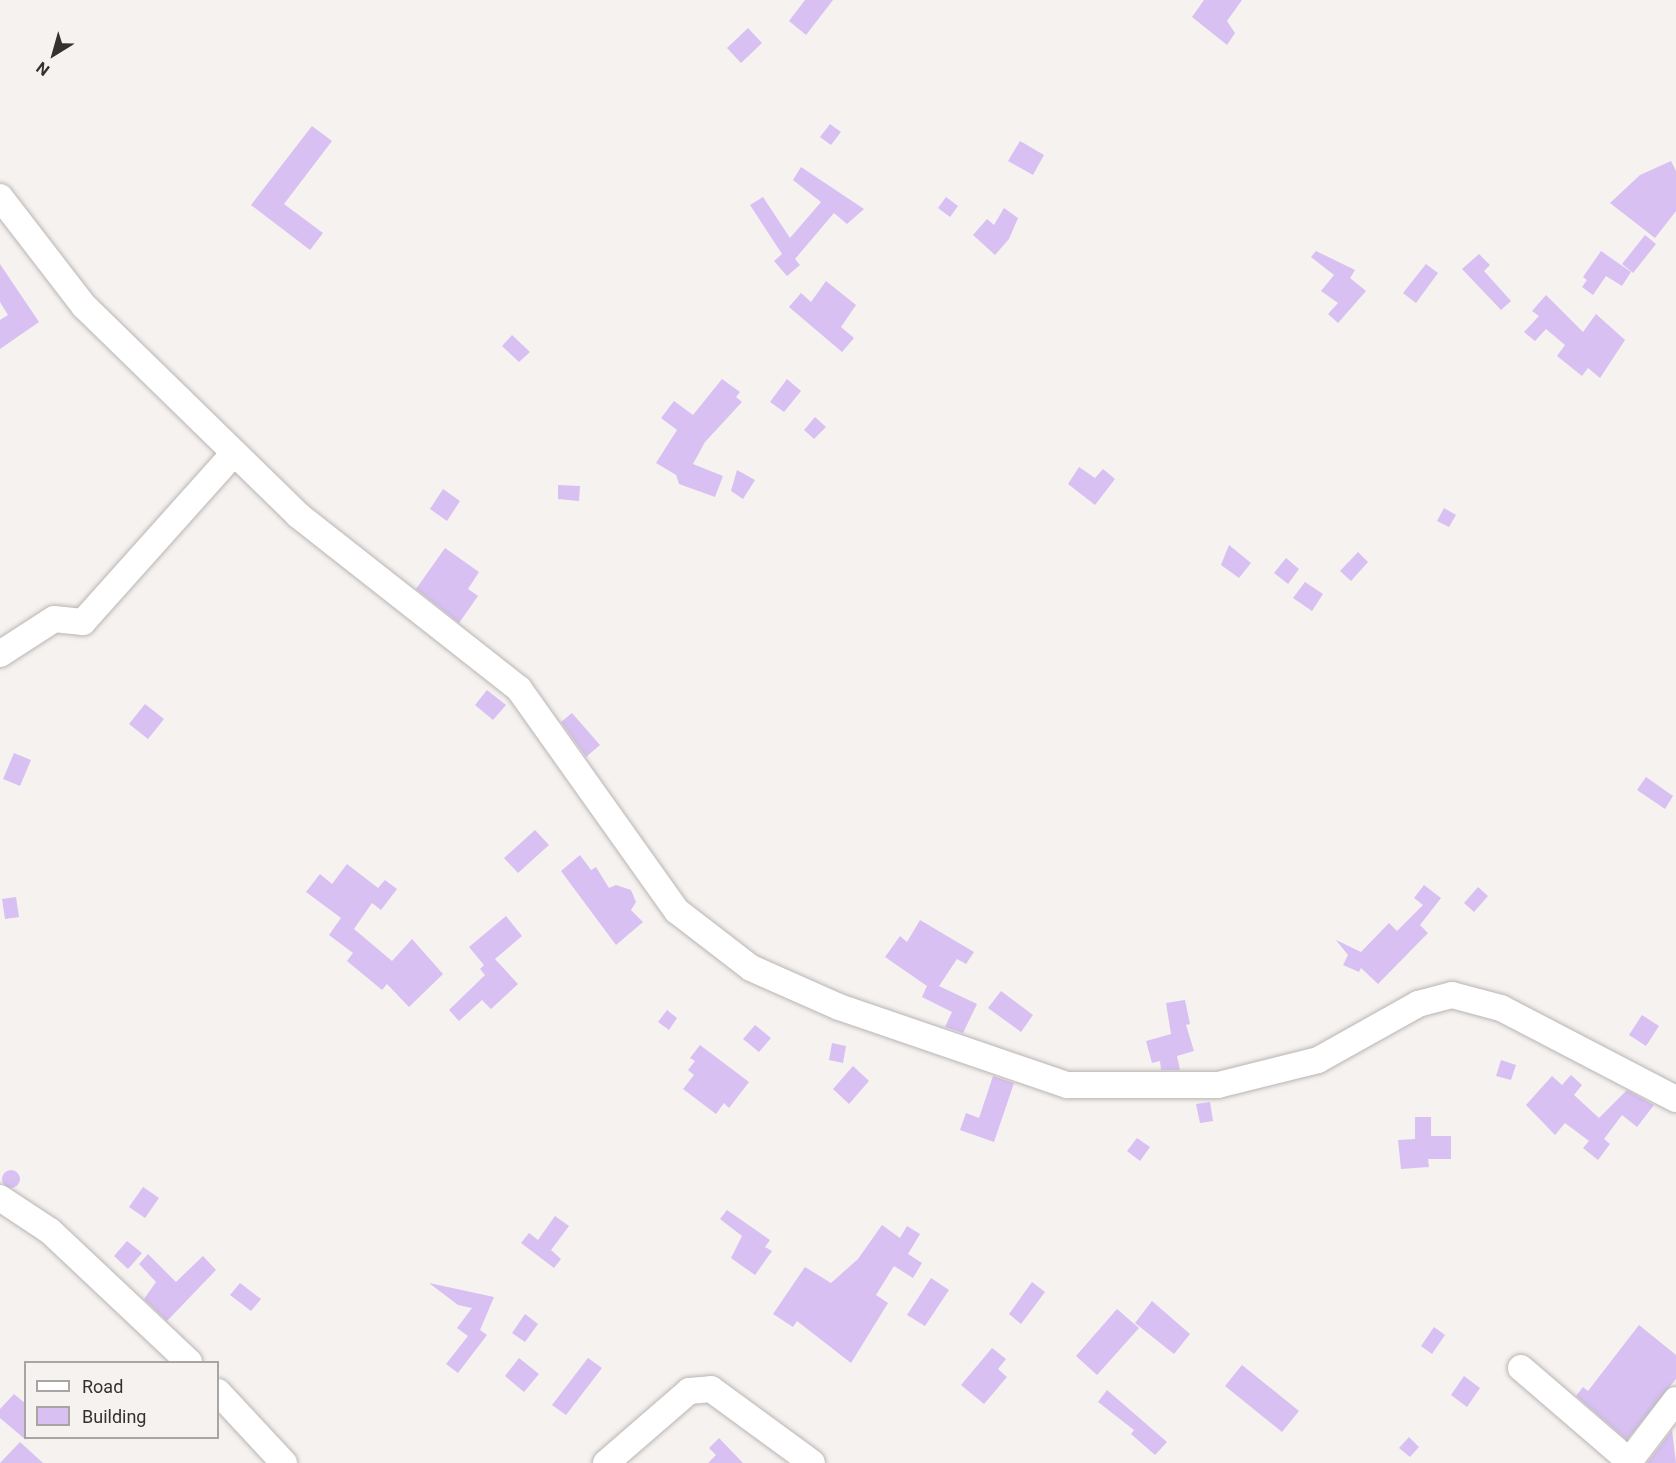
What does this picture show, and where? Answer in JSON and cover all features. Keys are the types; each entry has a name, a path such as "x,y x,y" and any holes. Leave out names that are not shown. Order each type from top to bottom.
{"street":[{"path":"0,197 84,306 298,515 519,689 677,911 751,968 839,1007 1067,1085 1218,1085 1318,1060 1418,1004 1452,995 1501,1008 1676,1099"},
{"path":"0,654 54,619 83,621 234,453"},
{"path":"0,1198 50,1231 188,1361"},
{"path":"1521,1368 1629,1462 1674,1407"},
{"path":"606,1463 688,1391 711,1389 812,1463"},
{"path":"219,1393 284,1463"}],"building":[{"path":"805,0 833,0 806,35 789,21"},
{"path":"1204,0 1242,0 1227,21 1235,33 1227,45 1192,17"},
{"path":"748,28 762,43 741,63 727,48"},
{"path":"830,124 841,132 831,145 820,137"},
{"path":"312,126 332,141 284,204 323,233 310,250 251,205"},
{"path":"1020,141 1044,155 1033,175 1008,161"},
{"path":"1671,161 1676,171 1676,211 1655,238 1610,203 1640,175"},
{"path":"801,167 864,209 847,224 834,213 795,259 800,265 787,276 774,261 782,254 750,205 763,197 790,238 821,202 793,180"},
{"path":"946,197 958,206 950,217 938,208"},
{"path":"1004,208 1018,218 1009,239 995,255 973,235 987,219 994,225"},
{"path":"1645,235 1656,244 1633,273 1622,264"},
{"path":"1316,251 1355,270 1350,278 1366,291 1338,323 1328,314 1338,303 1321,291 1334,275 1311,257"},
{"path":"1601,251 1631,272 1622,286 1606,276 1593,295 1582,287 1587,280 1583,277"},
{"path":"1479,254 1490,265 1484,271 1511,301 1501,310 1462,269"},
{"path":"0,264 39,322 0,349 0,320 8,315 0,302"},
{"path":"1426,264 1438,273 1416,303 1403,293"},
{"path":"826,281 856,305 841,327 854,338 842,352 789,307 801,293 811,302"},
{"path":"1546,295 1583,332 1596,314 1625,340 1600,378 1588,368 1582,376 1557,356 1565,345 1546,329 1535,341 1524,332 1539,316 1532,311"},
{"path":"512,335 530,352 519,362 502,346"},
{"path":"722,379 740,392 736,397 742,402 705,442 693,464 723,476 715,497 679,484 676,475 656,463 677,430 661,418 674,401 693,415"},
{"path":"787,379 801,391 784,412 770,402"},
{"path":"815,417 826,427 814,439 804,430"},
{"path":"1079,467 1095,478 1103,469 1115,479 1095,505 1068,484"},
{"path":"737,470 755,480 743,499 731,491"},
{"path":"558,485 580,486 579,501 558,499"},
{"path":"443,489 460,501 447,521 430,509"},
{"path":"1444,508 1456,515 1449,527 1437,521"},
{"path":"1229,545 1251,563 1239,578 1221,565"},
{"path":"445,548 479,572 468,589 478,596 459,623 416,589"},
{"path":"1358,552 1368,562 1351,581 1340,571"},
{"path":"1286,558 1299,569 1288,584 1274,573"},
{"path":"1305,582 1323,594 1312,611 1293,598"},
{"path":"487,690 506,705 493,720 475,705"},
{"path":"145,704 164,719 148,739 129,724"},
{"path":"572,713 600,745 586,757 561,722"},
{"path":"14,753 31,760 20,786 3,779"},
{"path":"1646,777 1673,796 1665,809 1637,790"},
{"path":"535,830 549,845 518,873 504,858"},
{"path":"580,855 591,870 596,867 609,888 616,885 631,890 636,902 631,910 643,922 616,945 561,871"},
{"path":"347,864 378,888 385,880 397,889 381,910 372,903 354,929 392,961 412,939 443,974 409,1007 387,984 382,990 347,961 353,953 329,935 341,918 306,892 320,874 332,884"},
{"path":"1424,885 1441,898 1420,925 1428,933 1378,984 1361,968 1359,972 1343,965 1348,955 1336,940 1361,952 1389,923 1397,931 1423,905 1414,898"},
{"path":"1478,887 1488,896 1474,912 1464,903"},
{"path":"16,897 19,917 5,919 2,899"},
{"path":"506,916 522,936 495,959 518,984 491,1009 482,1000 459,1021 449,1010 485,975 480,969 484,965 469,947"},
{"path":"920,920 974,952 966,964 957,959 939,986 977,1004 963,1033 945,1027 952,1012 922,997 927,986 885,957 900,936 907,942"},
{"path":"1001,991 1033,1015 1021,1032 988,1008"},
{"path":"1185,1000 1190,1024 1186,1025 1194,1051 1177,1056 1180,1070 1161,1070 1160,1061 1152,1063 1146,1041 1171,1034 1166,1003"},
{"path":"667,1010 677,1018 669,1030 658,1022"},
{"path":"1642,1015 1659,1026 1646,1046 1629,1035"},
{"path":"755,1025 771,1038 759,1052 743,1039"},
{"path":"832,1043 846,1046 843,1063 829,1060"},
{"path":"700,1045 749,1082 729,1108 724,1103 716,1114 683,1089 694,1075 688,1070 695,1061 690,1058"},
{"path":"1501,1060 1516,1065 1511,1080 1496,1076"},
{"path":"853,1066 869,1081 849,1104 833,1089"},
{"path":"1571,1075 1582,1085 1574,1095 1599,1118 1627,1090 1654,1105 1637,1127 1622,1115 1604,1139 1610,1144 1598,1160 1583,1148 1589,1141 1565,1123 1555,1135 1526,1105 1552,1076 1562,1085"},
{"path":"993,1076 1014,1083 994,1142 960,1130 966,1113 979,1118"},
{"path":"1210,1102 1213,1121 1200,1123 1196,1104"},
{"path":"1415,1117 1431,1117 1431,1136 1451,1136 1451,1159 1428,1159 1429,1167 1401,1169 1398,1140 1415,1139"},
{"path":"1137,1138 1150,1147 1140,1161 1127,1151"},
{"path":"7,1170 15,1170 20,1175 18,1186 7,1188 2,1183 2,1175"},
{"path":"143,1187 159,1198 145,1218 129,1207"},
{"path":"727,1210 770,1240 765,1247 772,1251 755,1275 731,1258 742,1236 720,1219"},
{"path":"555,1216 569,1226 551,1250 561,1259 554,1268 521,1243 529,1233 538,1240"},
{"path":"882,1225 900,1238 907,1226 920,1234 908,1254 922,1263 913,1278 894,1266 876,1295 888,1303 851,1363 797,1321 793,1327 773,1314 805,1267 831,1283 858,1259"},
{"path":"127,1241 142,1253 128,1269 114,1256"},
{"path":"148,1254 176,1282 203,1256 216,1270 167,1321 144,1299 156,1282 139,1264"},
{"path":"931,1278 949,1290 925,1326 907,1315"},
{"path":"1032,1282 1045,1292 1021,1324 1009,1314"},
{"path":"240,1283 261,1299 251,1311 230,1295"},
{"path":"429,1283 494,1297 480,1330 487,1335 458,1373 446,1364 468,1336 457,1328 472,1308 458,1305"},
{"path":"1152,1301 1190,1334 1174,1354 1135,1323"},
{"path":"1117,1309 1139,1328 1097,1375 1076,1356"},
{"path":"525,1314 538,1324 525,1342 512,1333"},
{"path":"1639,1325 1676,1355 1676,1379 1627,1440 1576,1396 1583,1387 1588,1391"},
{"path":"1434,1327 1445,1335 1432,1354 1421,1346"},
{"path":"992,1348 1006,1359 998,1369 1007,1377 984,1404 961,1385"},
{"path":"519,1358 539,1374 524,1392 505,1376"},
{"path":"588,1358 602,1368 566,1415 552,1405"},
{"path":"1242,1365 1299,1411 1282,1432 1225,1386"},
{"path":"1464,1376 1480,1388 1467,1407 1451,1395"},
{"path":"1107,1390 1167,1442 1155,1455 1131,1434 1134,1430 1098,1402"},
{"path":"14,1394 24,1402 24,1438 0,1418 0,1409"},
{"path":"1672,1430 1676,1463 1647,1463"},
{"path":"1409,1437 1419,1447 1410,1457 1399,1448"},
{"path":"719,1438 743,1463 708,1463 716,1455 709,1448"},
{"path":"20,1442 43,1463 0,1463"}]}
